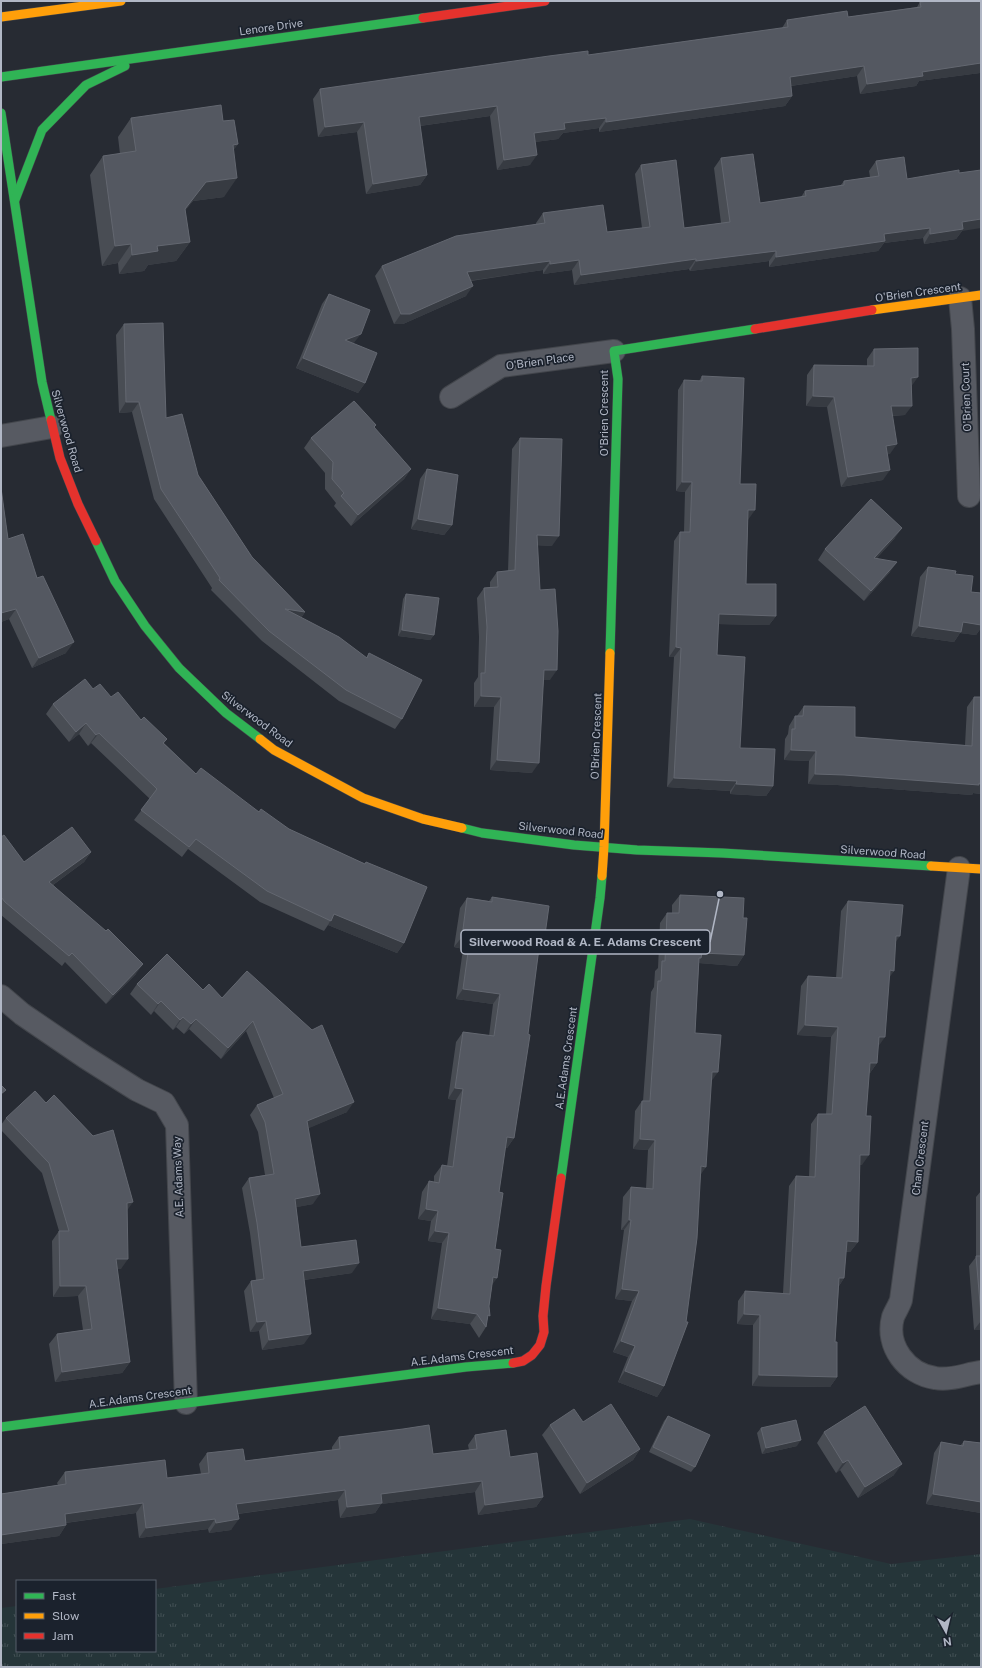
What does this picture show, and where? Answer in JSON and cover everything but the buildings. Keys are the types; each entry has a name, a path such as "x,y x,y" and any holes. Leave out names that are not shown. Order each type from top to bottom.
{"street":[{"path":"1,17 121,1"},
{"name":"Lenore Drive","path":"1,77 545,1"},
{"path":"14,201 42,130 86,85 140,58"},
{"name":"Silverwood Road","path":"1,113 39,367 60,458 78,504 115,581 145,626 179,668 226,713 274,750 363,798 423,819 482,833 637,850 722,853 981,869"},
{"name":"O'Brien Crescent","path":"604,847 618,379 614,350 981,295"},
{"name":"O'Brien Court","path":"960,298 963,329 969,496"},
{"name":"O'Brien Place","path":"451,397 501,366 614,350"},
{"path":"1,436 52,427"},
{"name":"A.E.Adams Crescent","path":"1,1428 466,1367 510,1363 523,1361 532,1355 540,1345 544,1332 543,1316 546,1286 600,898 604,847"},
{"name":"Chan Crescent","path":"959,868 901,1300 893,1317 892,1333 894,1344 899,1355 906,1364 923,1375 936,1379 951,1378 981,1372"},
{"name":"A.E. Adams Way","path":"1,996 22,1014 85,1057 137,1090 164,1103 177,1125 186,1403"}],"green space":[{"path":"690,1519 891,1564 981,1554 981,1667 1,1667 1,1608 16,1606 16,1652 156,1652 156,1589"}],"traffic: fast":[{"path":"1,77 423,18"},
{"path":"15,200 42,130 86,85 125,66"},
{"path":"1,113 42,382 51,420"},
{"path":"610,653 618,379 614,351 755,329"},
{"path":"96,541 115,581 145,626 179,668 226,713 260,739"},
{"path":"462,828 482,833 574,845 637,850 722,853 931,866"},
{"path":"561,1178 602,876"},
{"path":"1,1427 466,1367 513,1363"}],"traffic: slow":[{"path":"1,17 121,1"},
{"path":"872,310 981,295"},
{"path":"602,876 610,653"},
{"path":"260,739 274,750 363,798 423,819 462,828"},
{"path":"931,866 981,869"}],"traffic: jam":[{"path":"423,18 545,1"},
{"path":"755,329 872,310"},
{"path":"51,420 60,458 78,504 96,541"},
{"path":"513,1363 523,1361 532,1355 540,1345 544,1332 543,1316 546,1286 561,1178"}],"place":[{"name":"Silverwood Road & A. E. Adams Crescent","path":"720,894"}]}
